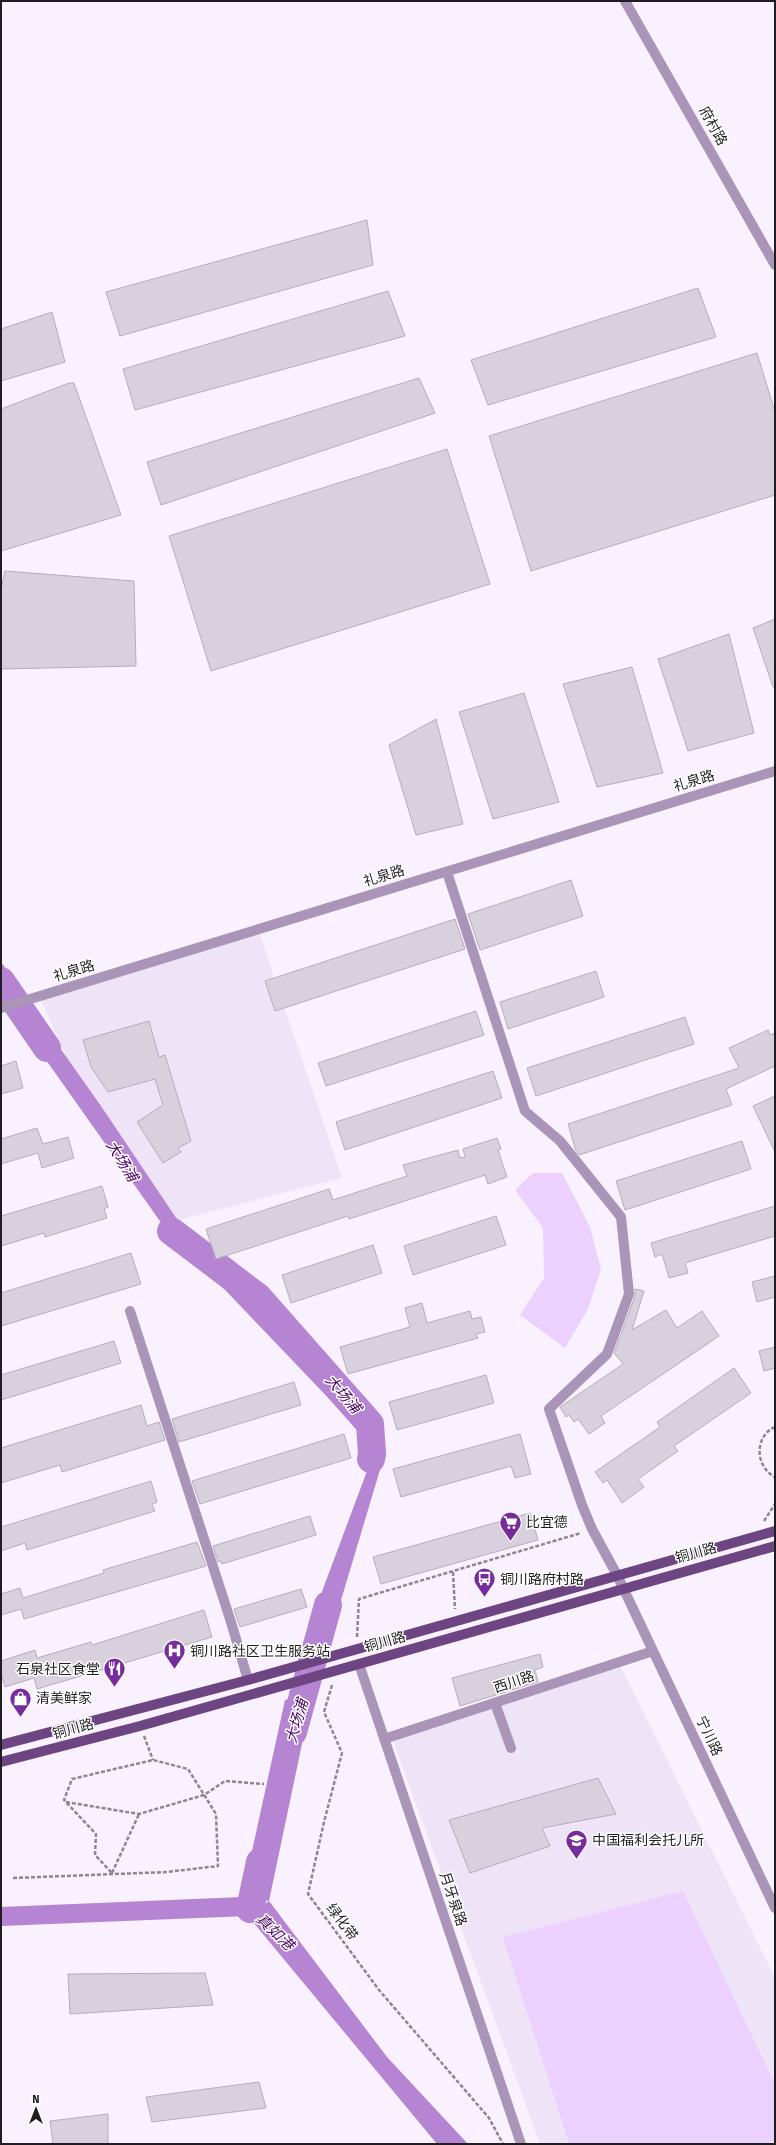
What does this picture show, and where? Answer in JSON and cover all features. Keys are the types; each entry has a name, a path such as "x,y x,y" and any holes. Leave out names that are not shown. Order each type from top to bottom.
{"main road":[{"name":"铜川路","path":"1,1745 248,1680 775,1531"},
{"name":"铜川路","path":"1,1762 140,1726 775,1546"}],"street":[{"name":"府村路","path":"625,1 775,265"},
{"name":"礼泉路","path":"1,1008 775,771"},
{"name":"宁川路","path":"446,872 525,1111 560,1141 621,1217 628,1294 607,1354 549,1409 592,1529 617,1575 775,1908"},
{"path":"130,1311 248,1680"},
{"name":"西川路","path":"384,1739 653,1651"},
{"name":"月牙泉路","path":"358,1664 521,2144"},
{"path":"495,1702 511,1748"}],"path":[{"path":"775,1427 765,1435 761,1442 759,1452 765,1469 775,1476"},
{"path":"356,1649 359,1599 592,1529"},
{"path":"453,1572 456,1621"},
{"name":"绿化带","path":"332,1671 324,1712 342,1753 324,1822 308,1894 379,1990 489,2118 503,2144"},
{"path":"140,1726 153,1760"},
{"path":"13,1878 166,1872 218,1866 216,1814 188,1769 153,1760 72,1779 64,1800 96,1834 95,1855 112,1873"},
{"path":"66,1802 139,1814 204,1795 225,1781 264,1784"},
{"path":"112,1873 139,1814"}],"shaded area":[{"path":"258,929 342,1178 162,1224 89,1108 39,996"},
{"path":"533,1173 562,1173 590,1227 601,1269 588,1309 565,1348 520,1315 544,1278 543,1228 515,1190"},
{"name":"中国福利会托儿所","path":"621,1667 775,1978 775,2144 540,2144 393,1741"},
{"path":"683,1891 775,2084 775,2141 762,2144 569,2144 503,1937"}],"water":[{"path":"1,962 20,988 1,993"},
{"path":"36,1014 101,1106 199,1252 258,1297 370,1424 382,1463 339,1607 318,1641 308,1645 317,1605 370,1463 358,1429 162,1224 17,1019"},
{"path":"316,1692 303,1739 269,1901 242,1897 285,1700"},
{"path":"242,1897 248,1916 1,1926 1,1907"},
{"name":"真如港","path":"269,1901 387,2057 468,2144 437,2144 248,1916"}],"building":[{"path":"367,220 373,265 120,336 106,292"},
{"path":"698,288 716,337 488,405 471,360"},
{"path":"388,291 405,336 135,410 123,369"},
{"path":"52,312 65,362 1,381 1,329"},
{"path":"757,353 775,412 775,495 531,571 489,436"},
{"path":"419,378 435,413 161,505 147,462"},
{"path":"69,383 74,383 121,515 1,551 1,409"},
{"path":"447,449 490,584 211,671 169,536"},
{"path":"5,571 134,581 136,666 1,669 1,589"},
{"path":"775,619 775,687 773,687 753,628"},
{"path":"729,634 754,733 688,751 658,659"},
{"path":"632,667 663,773 597,787 563,684"},
{"path":"524,693 559,802 493,819 459,712"},
{"path":"436,719 463,824 416,835 389,745"},
{"path":"571,880 583,916 480,950 468,914"},
{"path":"455,919 465,949 275,1011 265,981"},
{"path":"596,971 604,997 508,1029 500,1002"},
{"path":"476,1011 484,1035 326,1086 318,1063"},
{"path":"685,1017 694,1044 536,1096 527,1068"},
{"path":"149,1021 159,1057 165,1055 191,1141 178,1148 181,1152 163,1163 137,1122 163,1105 155,1079 108,1092 91,1067 83,1040"},
{"path":"768,1030 770,1035 775,1033 775,1066 726,1089 732,1105 579,1155 576,1151 568,1124 739,1068 729,1048"},
{"path":"16,1061 23,1088 1,1094 1,1066"},
{"path":"493,1071 502,1098 345,1150 336,1122"},
{"path":"775,1096 775,1152 753,1106"},
{"path":"37,1128 43,1144 68,1137 74,1158 42,1168 38,1153 1,1164 1,1139"},
{"path":"497,1138 501,1149 498,1150 507,1177 488,1184 485,1175 349,1219 348,1216 216,1259 206,1229 329,1189 333,1200 407,1176 403,1165 458,1150 460,1158 465,1157 463,1149"},
{"path":"742,1141 751,1169 625,1210 616,1181"},
{"path":"102,1186 108,1207 104,1209 107,1218 45,1237 44,1233 1,1246 1,1216"},
{"path":"775,1206 775,1236 685,1263 688,1273 669,1278 662,1254 655,1257 651,1243"},
{"path":"496,1216 506,1245 413,1275 404,1246"},
{"path":"373,1245 382,1273 291,1303 282,1275"},
{"path":"131,1253 141,1284 1,1326 1,1293"},
{"path":"775,1276 775,1297 757,1302 752,1282"},
{"path":"635,1289 644,1291 632,1330 666,1310 677,1328 702,1311 719,1336 601,1416 605,1423 589,1434 578,1419 574,1422 569,1415 566,1417 560,1407 623,1364 614,1353 635,1296"},
{"path":"422,1303 427,1323 470,1311 472,1319 481,1317 485,1332 476,1334 478,1338 348,1374 340,1347 410,1327 405,1308"},
{"path":"114,1341 121,1363 1,1400 1,1375"},
{"path":"775,1347 775,1368 764,1371 759,1351"},
{"path":"734,1368 751,1393 674,1446 678,1451 638,1479 644,1487 622,1503 607,1480 603,1483 595,1472 660,1427 657,1422"},
{"path":"486,1375 494,1403 397,1430 389,1402"},
{"path":"294,1382 301,1405 179,1442 172,1419"},
{"path":"141,1405 147,1426 159,1422 165,1440 62,1472 60,1465 1,1483 1,1448"},
{"path":"344,1434 351,1458 200,1504 192,1481"},
{"path":"520,1434 531,1474 515,1478 511,1466 401,1497 393,1469"},
{"path":"151,1481 157,1502 152,1504 155,1511 27,1550 25,1543 1,1551 1,1527"},
{"path":"530,1513 538,1540 381,1584 373,1557"},
{"path":"310,1516 316,1535 222,1564 221,1561 218,1562 213,1546"},
{"path":"197,1542 206,1566 24,1619 21,1609 1,1615 1,1594 20,1588 23,1598 104,1573 103,1570"},
{"path":"301,1589 307,1607 240,1627 234,1609"},
{"path":"204,1610 212,1637 37,1689 34,1678 5,1687 1,1674 1,1661 35,1650 37,1658 91,1642 92,1645"},
{"path":"540,1654 543,1667 535,1670 538,1682 460,1706 452,1678"},
{"path":"598,1778 616,1814 542,1828 550,1846 470,1873 449,1820"},
{"path":"205,1973 213,2005 70,2014 68,1974"},
{"path":"259,2082 266,2108 152,2122 146,2097"},
{"path":"108,2114 108,2144 53,2144 50,2121"}],"waterway":[{"name":"大场浦","path":"1,981 47,1048"},
{"name":"大场浦","path":"171,1231 258,1297 370,1424 371,1459"},
{"name":"大场浦","path":"293,1732 328,1605"},
{"name":"大场浦","path":"250,1909 260,1862"}],"place":[{"name":"比宜德","path":"511,1542"},
{"name":"铜川路府村路","path":"484,1598"},
{"name":"铜川路社区卫生服务站","path":"174,1670"},
{"name":"石泉社区食堂","path":"115,1688"},
{"name":"清美鲜家","path":"21,1718"},
{"name":"中国福利会托儿所","path":"576,1860"}]}
